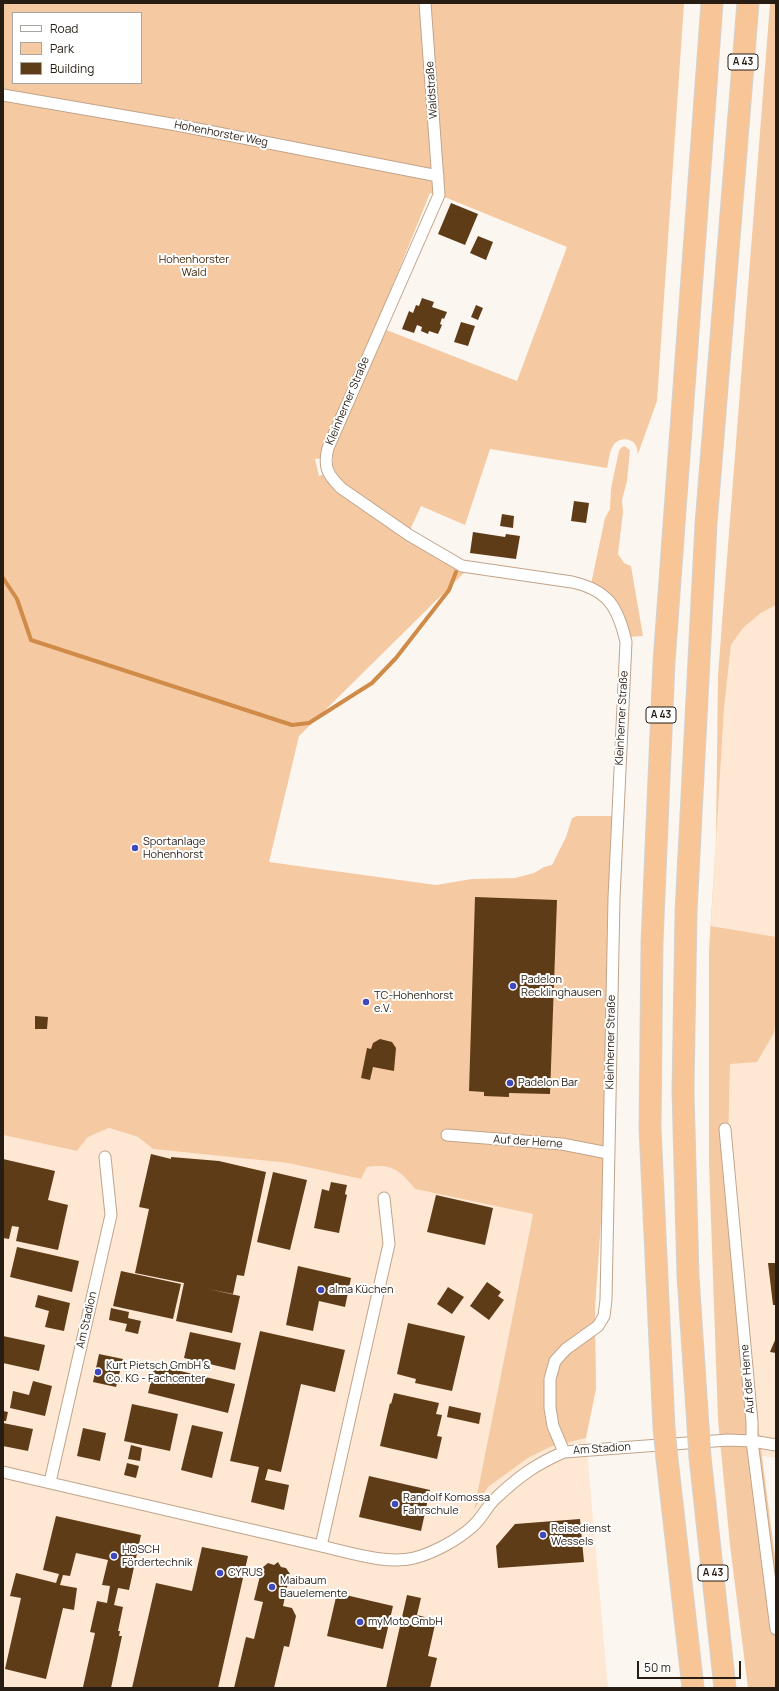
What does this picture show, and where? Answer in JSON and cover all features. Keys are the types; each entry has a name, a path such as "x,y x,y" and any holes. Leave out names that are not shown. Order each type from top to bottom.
{"highway":[{"name":"A 43","path":"693,1688 666,1459 664,1428 650,1128 652,942 664,662 712,3"},
{"name":"A 43","path":"725,1688 700,1457 688,1276 683,1091 686,912 706,524 748,3"}],"street":[{"name":"Waldstraße","path":"425,3 438,176"},
{"name":"Hohenhorster Weg","path":"3,95 177,125 438,176"},
{"name":"Kleinherner Straße","path":"438,176 439,195 328,448 326,468 332,479 341,488 409,535 462,566 587,585 598,591 614,606 626,642 614,898 604,1316 598,1326 566,1349 555,1362 550,1379 550,1408 553,1426 564,1452"},
{"name":"Auf der Herne","path":"725,1129 752,1422 752,1441 776,1629"},
{"name":"Auf der Herne","path":"448,1135 562,1144 608,1153"},
{"name":"Am Stadion","path":"50,1482 110,1215 105,1156"},
{"path":"321,1546 389,1244 384,1198"},
{"name":"Am Stadion","path":"3,1472 373,1558 388,1559 414,1558 447,1545 473,1526 495,1499 522,1474 542,1461 564,1452 728,1440 752,1441 776,1445"}],"shaded area":[{"path":"776,605 776,1458 762,1456 728,1151 730,1064 723,927 711,926 724,709 731,645 743,628 761,613"},
{"path":"109,1128 138,1137 153,1149 288,1163 361,1179 367,1167 378,1165 392,1167 408,1179 415,1189 533,1214 475,1509 488,1487 528,1458 550,1447 586,1438 608,1688 3,1688 3,1135 77,1151 88,1137"}],"green space":[{"name":"Hohenhorster Wald","path":"3,3 684,3 657,401 638,454 636,445 630,440 624,439 617,441 611,451 607,468 490,449 465,525 421,506 410,530 341,483 333,466 335,444 384,329 517,381 567,247 447,198 430,193 323,458 315,459 319,476 325,474 331,486 385,523 466,571 299,736 269,862 436,885 472,879 515,878 534,873 544,867 552,865 566,837 572,818 577,816 612,816 607,939 608,1026 604,1179 595,1308 596,1389 586,1438 550,1447 528,1458 488,1487 474,1510 533,1214 415,1189 405,1177 395,1169 389,1167 367,1167 361,1179 288,1163 153,1149 138,1137 109,1128 88,1137 77,1151 3,1135"},
{"path":"770,3 776,3 776,605 761,613 743,628 731,645 724,709 711,926 776,937 776,1017 774,1033 757,1062 730,1064 728,1151 762,1456 776,1565 776,1688 748,1688 730,1545 718,1420 709,1163 709,951 716,839 718,675"},
{"path":"624,446 630,450 627,481 622,500 623,512 618,554 624,563 631,566 643,636 629,637 624,619 616,606 591,584 605,518 610,509 611,488 619,451"}],"building":[{"path":"451,203 478,214 465,245 438,234"},
{"path":"478,236 493,242 486,260 470,253"},
{"path":"422,298 434,302 432,307 447,312 444,319 442,318 440,324 442,325 438,334 429,331 428,334 421,331 422,327 417,325 414,333 402,329 409,311 413,313 416,305 419,306"},
{"path":"476,305 483,308 478,320 471,317"},
{"path":"461,322 475,326 468,346 454,342"},
{"path":"574,501 589,503 586,523 571,521"},
{"path":"502,514 514,516 513,528 500,526"},
{"path":"473,532 505,537 506,534 520,536 516,559 470,553"},
{"name":"Padelon Recklinghausen","path":"475,897 557,900 550,1094 509,1093 509,1097 484,1096 484,1092 469,1091"},
{"path":"35,1016 48,1017 47,1029 35,1029"},
{"path":"380,1039 392,1042 396,1048 394,1071 373,1067 370,1080 361,1078 367,1048 371,1049 373,1043"},
{"path":"151,1154 171,1159 171,1157 219,1161 266,1172 244,1276 237,1275 233,1294 208,1289 240,1296 232,1333 176,1321 184,1283 135,1273 149,1209 139,1207"},
{"path":"3,1159 55,1171 48,1200 68,1205 58,1250 16,1241 19,1227 12,1226 9,1239 3,1238"},
{"path":"273,1172 307,1180 290,1250 257,1242"},
{"path":"331,1182 347,1185 345,1194 347,1195 339,1233 314,1228 322,1189 329,1191"},
{"path":"436,1195 493,1208 485,1245 427,1232"},
{"path":"17,1247 79,1261 72,1292 10,1277"},
{"path":"768,1263 776,1263 776,1305 773,1305"},
{"name":"alma Küchen","path":"298,1266 351,1278 345,1307 319,1301 313,1331 286,1325"},
{"path":"121,1271 181,1284 173,1319 113,1306"},
{"path":"487,1282 501,1292 498,1296 504,1300 489,1320 470,1306"},
{"path":"448,1287 464,1297 452,1314 437,1304"},
{"path":"38,1295 70,1303 64,1331 45,1327 49,1311 35,1307"},
{"path":"111,1308 129,1312 128,1318 141,1321 138,1334 125,1331 127,1324 109,1320"},
{"path":"408,1323 465,1336 452,1391 415,1383 416,1379 397,1374"},
{"path":"260,1331 345,1350 335,1392 301,1384 281,1472 268,1469 265,1480 289,1485 284,1510 251,1502 259,1467 230,1461"},
{"path":"190,1332 241,1343 235,1370 184,1358"},
{"path":"3,1336 45,1345 39,1371 3,1363"},
{"path":"776,1338 776,1353 770,1352 772,1347"},
{"path":"99,1354 123,1359 116,1387 93,1382"},
{"path":"155,1365 235,1384 228,1413 148,1393"},
{"path":"33,1381 52,1386 45,1416 10,1408 13,1391 29,1395"},
{"path":"394,1393 439,1403 436,1414 442,1415 437,1436 442,1437 437,1459 380,1446 390,1403 391,1404"},
{"path":"132,1404 178,1414 170,1451 124,1441"},
{"path":"449,1406 481,1413 479,1424 447,1417"},
{"path":"3,1411 8,1412 6,1421 3,1421"},
{"path":"3,1423 33,1429 28,1451 3,1446"},
{"path":"192,1425 223,1432 212,1478 181,1470"},
{"path":"83,1428 106,1433 100,1461 77,1456"},
{"path":"131,1445 142,1448 140,1461 128,1459"},
{"path":"127,1463 139,1466 136,1478 124,1475"},
{"name":"Randolf Komossa Fahrschule","path":"369,1476 430,1490 421,1531 359,1517"},
{"path":"56,1516 141,1535 129,1590 118,1588 114,1605 123,1607 118,1631 120,1631 119,1636 122,1636 111,1688 83,1687 95,1633 90,1632 97,1601 107,1603 110,1586 102,1585 108,1560 76,1553 70,1576 63,1575 60,1585 77,1588 74,1610 63,1608 46,1679 5,1669 21,1598 10,1596 16,1573 56,1583 59,1574 43,1570"},
{"name":"Reisedienst Wessels","path":"580,1519 584,1562 498,1568 496,1546 515,1524"},
{"path":"202,1547 248,1556 218,1688 132,1688 156,1583 192,1591"},
{"path":"278,1562 281,1567 286,1568 290,1574 283,1606 292,1608 296,1616 289,1647 284,1646 274,1688 234,1688 246,1637 254,1639 263,1602 254,1600 262,1568 268,1563 274,1565"},
{"name":"myMoto GmbH","path":"337,1593 393,1606 383,1649 327,1636"},
{"path":"407,1595 421,1598 417,1615 436,1620 428,1656 437,1658 430,1688 386,1688"}],"waterway":[{"path":"3,578 17,599 31,640 292,725 309,723 372,683 396,658 449,590 456,572"}],"place":[{"name":"Sportanlage Hohenhorst","path":"135,848"},
{"name":"Padelon Recklinghausen","path":"513,986"},
{"name":"TC-Hohenhorst e.V.","path":"366,1002"},
{"name":"Padelon Bar","path":"510,1083"},
{"name":"alma Küchen","path":"321,1290"},
{"name":"Kurt Pietsch GmbH & Co. KG - Fachcenter","path":"98,1372"},
{"name":"Randolf Komossa Fahrschule","path":"395,1504"},
{"name":"Reisedienst Wessels","path":"543,1535"},
{"name":"HOSCH Fördertechnik","path":"114,1556"},
{"name":"CYRUS","path":"220,1573"},
{"name":"Maibaum Bauelemente","path":"272,1587"},
{"name":"myMoto GmbH","path":"360,1622"}]}
